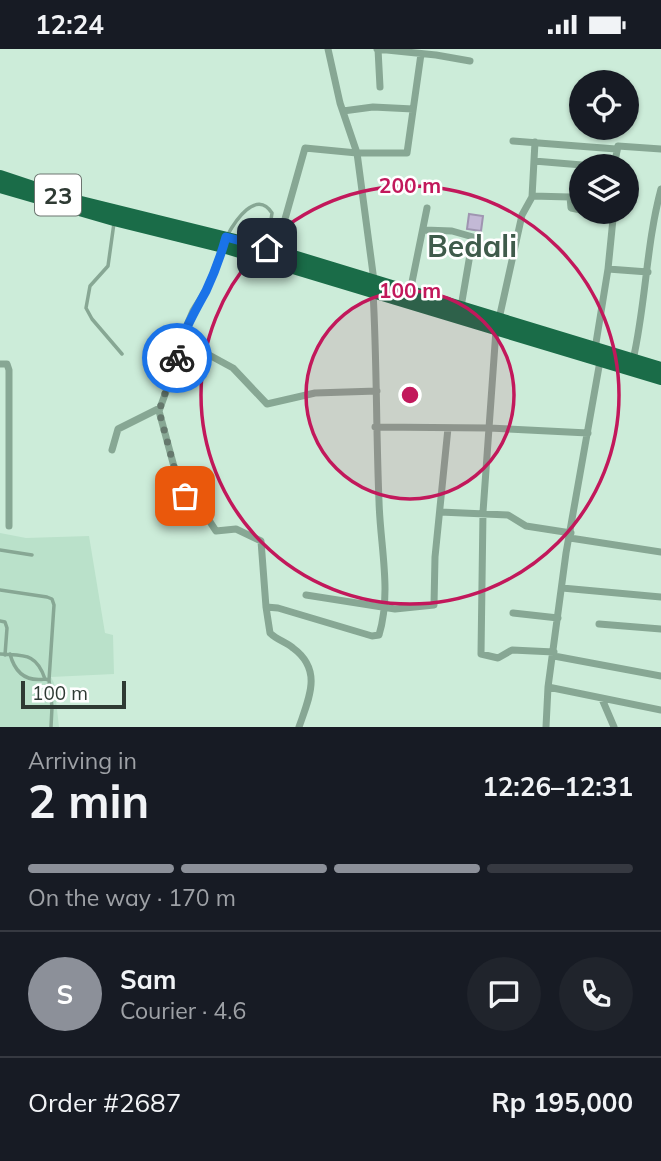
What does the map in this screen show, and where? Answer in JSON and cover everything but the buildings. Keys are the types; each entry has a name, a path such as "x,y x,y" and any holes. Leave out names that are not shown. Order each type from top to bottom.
{"highway":[{"name":"23","path":"0,176 115,216"},
{"name":"23","path":"0,187 270,253 597,355 661,379"},
{"name":"23","path":"373,286 410,292 461,308 497,325"},
{"name":"23","path":"597,355 633,360 661,368"}],"street":[{"path":"266,607 278,608 372,636 381,632 384,567 375,427 377,391 373,286 356,153 328,49"},
{"path":"380,87 378,49 470,61"},
{"path":"270,253 304,149 407,153 421,54"},
{"path":"343,111 373,107 413,109"},
{"path":"513,141 616,149 621,146 661,149"},
{"path":"536,142 532,196 522,215 497,325 483,512 482,656 500,658 512,650 554,654 661,676"},
{"path":"615,154 616,149"},
{"path":"534,161 569,164"},
{"path":"633,360 643,314 661,189"},
{"path":"532,196 569,197"},
{"path":"410,292 427,208"},
{"path":"547,727 548,687 588,433 612,224"},
{"path":"424,230 452,231 473,237 461,308"},
{"path":"225,242 183,336 161,405 160,417 176,474 189,501 199,505 216,531 236,529 261,541 270,633 306,660 313,678 299,727"},
{"path":"608,269 648,272"},
{"path":"183,336 189,344 233,368 267,404 315,393 377,391"},
{"path":"0,364 7,365 9,370 9,526"},
{"path":"112,450 118,429 161,405"},
{"path":"375,427 489,428 588,433"},
{"path":"306,595 383,608 407,609 435,605 435,557 448,428"},
{"path":"440,512 483,512 511,516 526,526 661,552"},
{"path":"562,588 661,597"},
{"path":"513,613 558,618"},
{"path":"599,624 661,629"},
{"path":"548,687 661,710"},
{"path":"601,699 614,727"}],"lane":[{"path":"225,242 243,212 257,204 272,213 270,253"},
{"path":"115,216 108,266 90,286 86,308 122,354"},
{"path":"0,550 32,555"},
{"path":"0,590 52,599 54,605 47,679"},
{"path":"0,621 7,625 5,655 14,668 23,676 36,680 47,679"},
{"path":"5,655 30,657 42,669 52,696 51,727"}],"shaded area":[{"path":"0,533 26,538 89,536 105,633 113,635 114,674 51,677 59,727 0,727"}],"way so far":[{"path":"177,358 159,411 180,488 185,496"}],"district":[{"name":"Bedali","path":"472,246"}],"route":[{"path":"177,358 181,339 206,289 226,237 267,248"}]}
